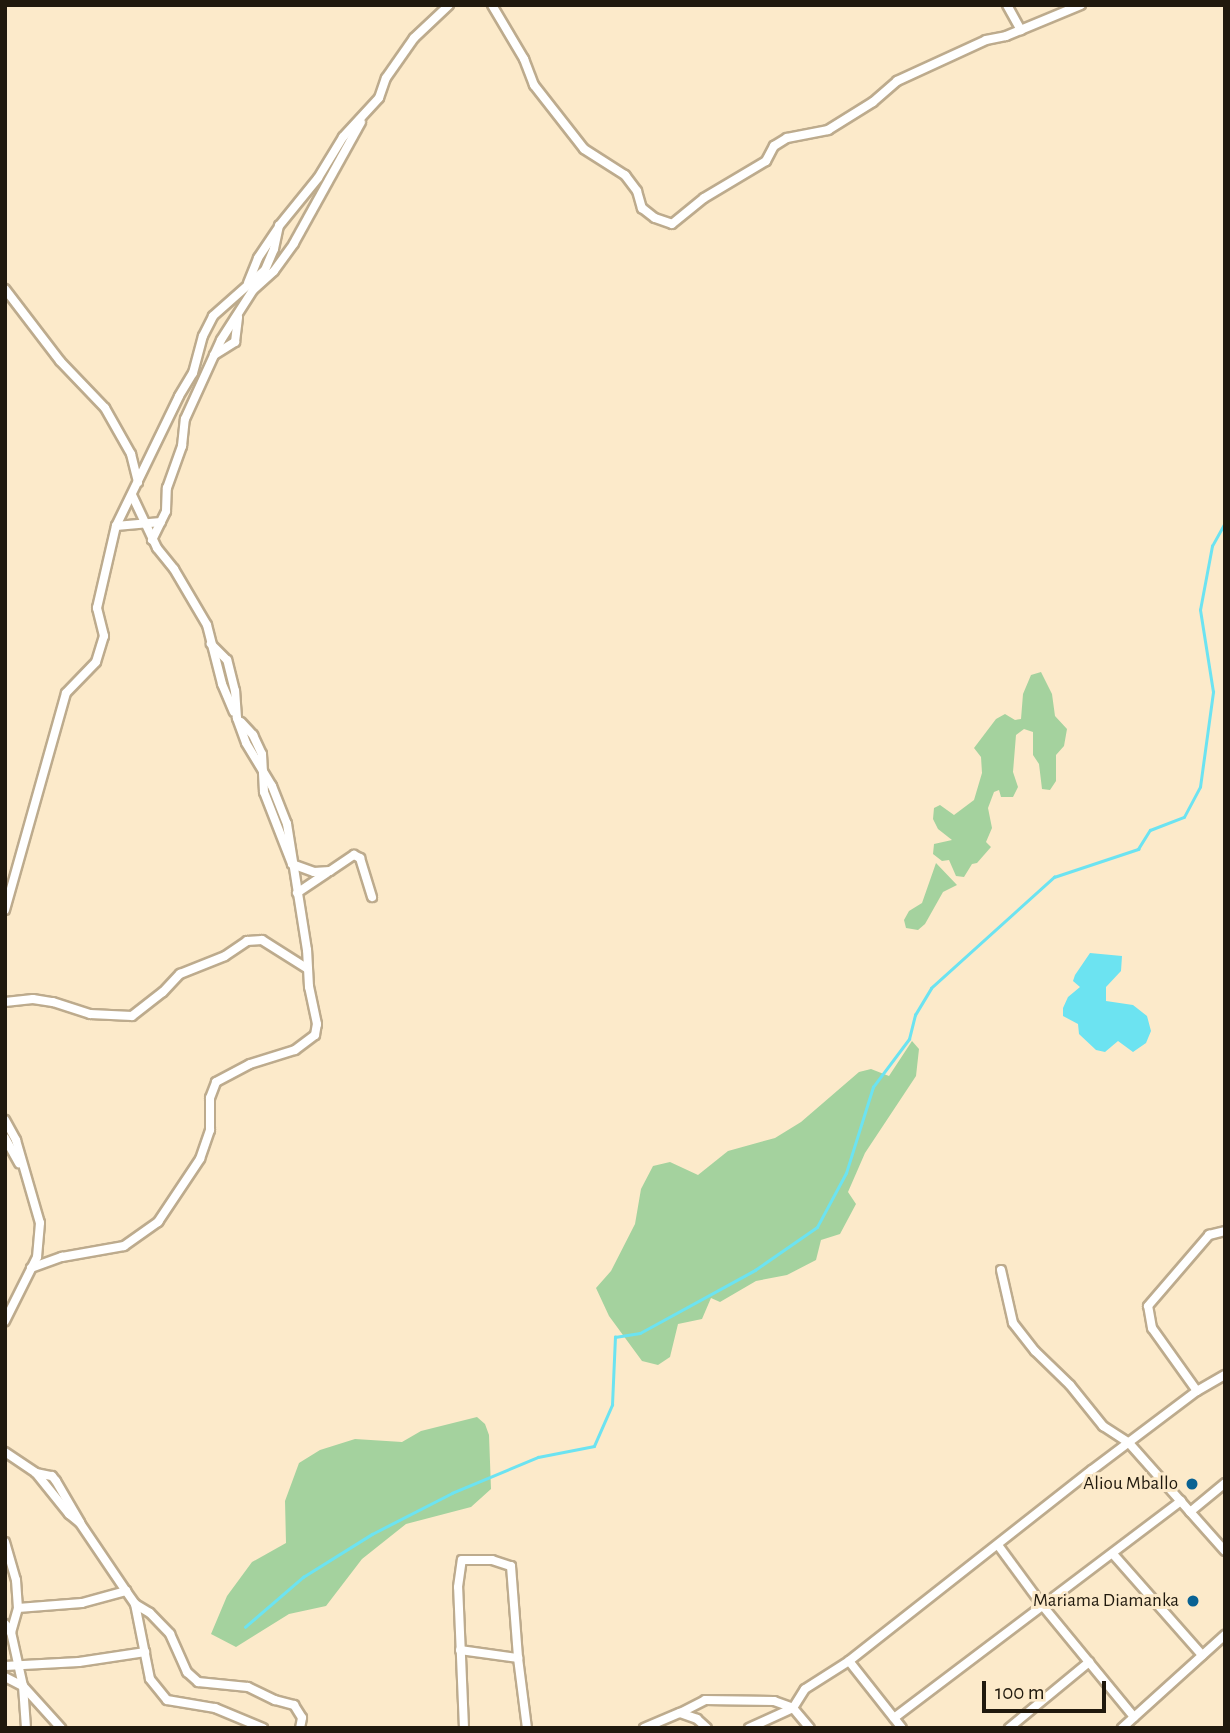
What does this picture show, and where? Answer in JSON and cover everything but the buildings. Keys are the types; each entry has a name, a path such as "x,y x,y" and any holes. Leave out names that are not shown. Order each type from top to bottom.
{"street":[{"path":"492,5 524,59 534,85 584,149 625,174 642,208 655,218 673,225 704,198 766,161 774,146 781,142 828,130 873,102 897,81 986,40 1021,30 1080,5"},
{"path":"1006,5 1021,30"},
{"path":"5,909 66,693 96,662 104,636 97,608 116,526 178,396 193,373 203,336 213,316 265,270 274,249 279,226 318,178 343,137 379,98 394,66 445,6"},
{"path":"152,540 162,522 185,419 214,355 235,342 238,317 253,290 274,271 294,243 364,117"},
{"path":"5,289 60,361 105,408 131,454 138,482"},
{"path":"5,296 16,304"},
{"path":"31,1268 81,1252 124,1247 158,1222 200,1159 211,1130 210,1098 216,1082 250,1064 296,1050 315,1035 317,1024 292,864 266,799 262,754 253,736 237,718 222,684 207,625 174,569 152,540 132,495"},
{"path":"116,526 162,522"},
{"path":"297,892 354,855 360,858 372,897"},
{"path":"292,864 314,872 330,870"},
{"path":"5,1002 33,999 53,1002 90,1014 132,1016 163,992 180,974 225,956 247,941 262,940 308,969"},
{"path":"5,1120 16,1140 40,1223 37,1256 5,1321"},
{"path":"5,1138 31,1189"},
{"path":"1197,1391 1152,1328 1148,1306 1209,1235 1225,1231"},
{"path":"1001,1270 1013,1323 1070,1385 1093,1416 1129,1443 1225,1551"},
{"path":"750,1728 793,1708 805,1689 849,1661 1197,1391 1225,1376"},
{"path":"5,1452 36,1473 69,1514 80,1523 135,1604 150,1678 167,1700 215,1708 252,1726 263,1728"},
{"path":"1190,1512 1225,1483"},
{"path":"894,1718 1181,1501"},
{"path":"5,1542 16,1580 18,1608 11,1632"},
{"path":"998,1545 1042,1605 1134,1717"},
{"path":"1113,1554 1202,1655"},
{"path":"464,1728 459,1567 462,1560 492,1560 511,1566 527,1728"},
{"path":"18,1608 82,1602 126,1591"},
{"path":"135,1604 150,1613 170,1634 187,1672 198,1682 248,1687 275,1700 294,1705 302,1718 300,1728"},
{"path":"5,1624 11,1632 23,1686 26,1728"},
{"path":"1122,1728 1225,1635"},
{"path":"460,1650 518,1658"},
{"path":"5,1666 79,1662 145,1652"},
{"path":"849,1661 901,1728"},
{"path":"1009,1728 1089,1662"},
{"path":"5,1677 23,1686 61,1728"},
{"path":"644,1728 705,1700 774,1701 793,1708 810,1728"},
{"path":"680,1713 697,1718 707,1728"}],"green space":[{"path":"1041,672 1052,694 1055,716 1067,729 1064,746 1056,755 1056,781 1050,790 1042,789 1039,764 1033,755 1033,732 1024,729 1016,735 1013,772 1018,787 1013,797 1001,797 999,790 994,792 988,808 992,828 986,842 991,847 977,863 972,864 964,877 956,876 949,860 942,861 933,854 934,844 952,840 938,829 933,819 934,808 940,805 954,815 974,800 982,773 981,757 974,748 996,719 1005,714 1015,720 1021,719 1023,694 1031,675"},
{"path":"936,863 957,885 943,892 925,924 918,930 906,928 904,920 909,911 922,903"},
{"path":"912,1041 919,1049 916,1076 865,1153 848,1192 856,1204 840,1234 821,1240 816,1260 787,1275 756,1281 720,1302 711,1298 702,1319 678,1324 670,1357 658,1365 642,1361 609,1316 596,1288 611,1271 635,1224 641,1189 653,1166 670,1162 698,1175 728,1151 775,1138 801,1122 859,1072 871,1069 889,1076"},
{"path":"477,1417 485,1424 489,1435 491,1489 471,1507 406,1524 362,1559 326,1606 289,1614 236,1647 211,1634 227,1596 252,1562 286,1543 285,1501 299,1463 320,1450 355,1439 402,1442 421,1431"}],"water":[{"path":"1090,953 1122,956 1121,971 1106,987 1106,1001 1133,1005 1147,1016 1151,1031 1146,1043 1133,1052 1118,1041 1105,1052 1096,1050 1079,1034 1078,1024 1063,1016 1068,997 1080,987 1073,981 1075,975"}],"waterway":[{"path":"245,1627 303,1577 372,1534 452,1493 538,1457 594,1446 612,1405 615,1337 640,1333 755,1270 817,1227 846,1173 873,1087 909,1039 915,1015 931,988 1054,877 1138,849 1150,830 1184,817 1200,787 1213,692 1200,610 1212,546 1225,523"}],"place":[{"name":"Aliou Mballo","path":"1192,1484"},
{"name":"Mariama Diamanka","path":"1193,1601"}]}
